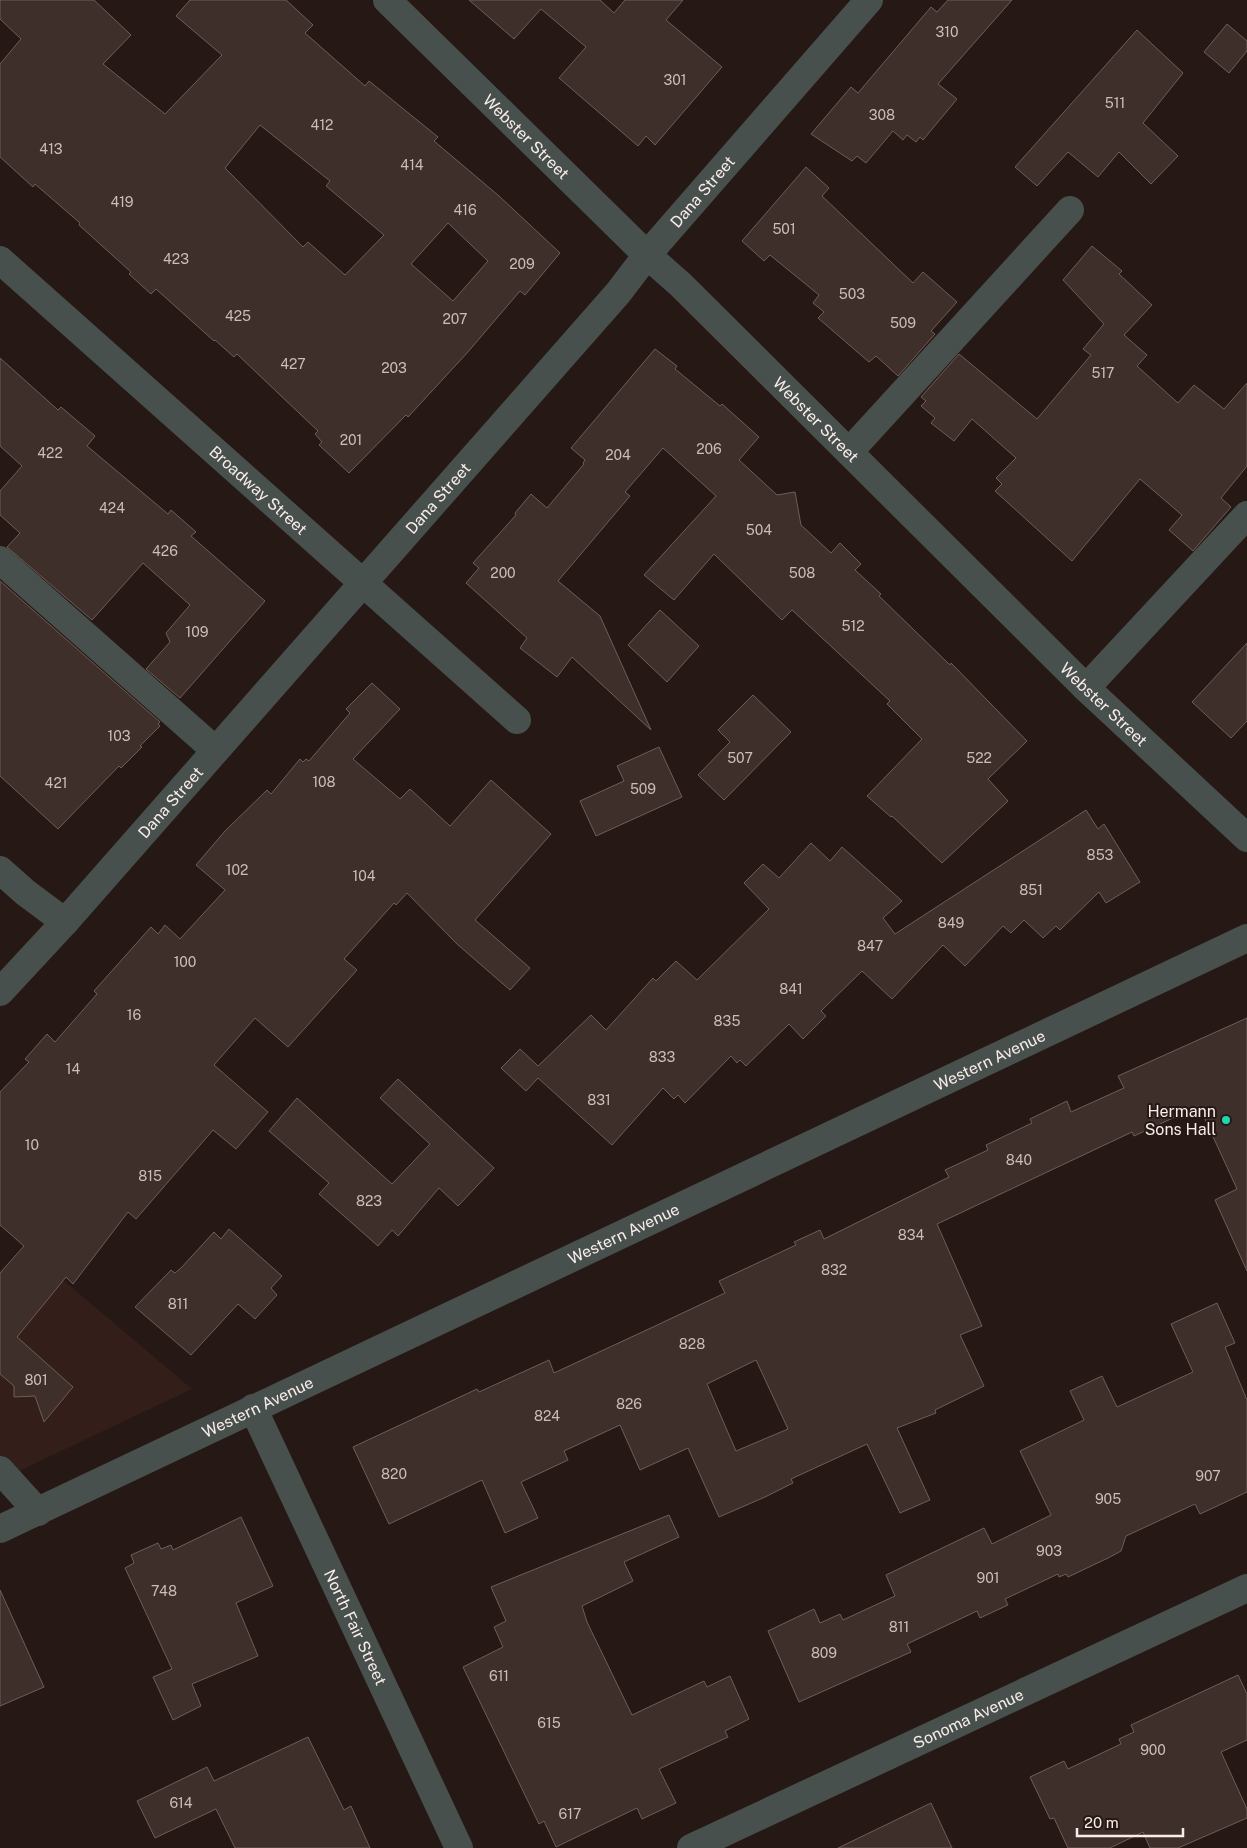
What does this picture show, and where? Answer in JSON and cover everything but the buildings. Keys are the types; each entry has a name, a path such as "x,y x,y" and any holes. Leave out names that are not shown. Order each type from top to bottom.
{"street":[{"name":"Webster Street","path":"387,0 647,255 681,285 1086,688 1247,838"},
{"name":"Dana Street","path":"0,992 65,922 362,582 612,300 647,255 869,0"},
{"path":"850,452 1070,210"},
{"name":"Broadway Street","path":"0,260 517,720"},
{"path":"1086,688 1247,514"},
{"path":"0,560 215,750"},
{"path":"0,870 26,893 65,922"},
{"name":"Western Avenue","path":"0,1529 1247,938"},
{"name":"North Fair Street","path":"253,1408 279,1459 459,1848"},
{"path":"0,1470 38,1512"},
{"name":"Sonoma Avenue","path":"691,1848 1247,1588"}],"shaded area":[{"path":"44,1264 192,1389 0,1480 0,1315"}],"place":[{"name":"Hermann Sons Hall","path":"1226,1120"}]}
